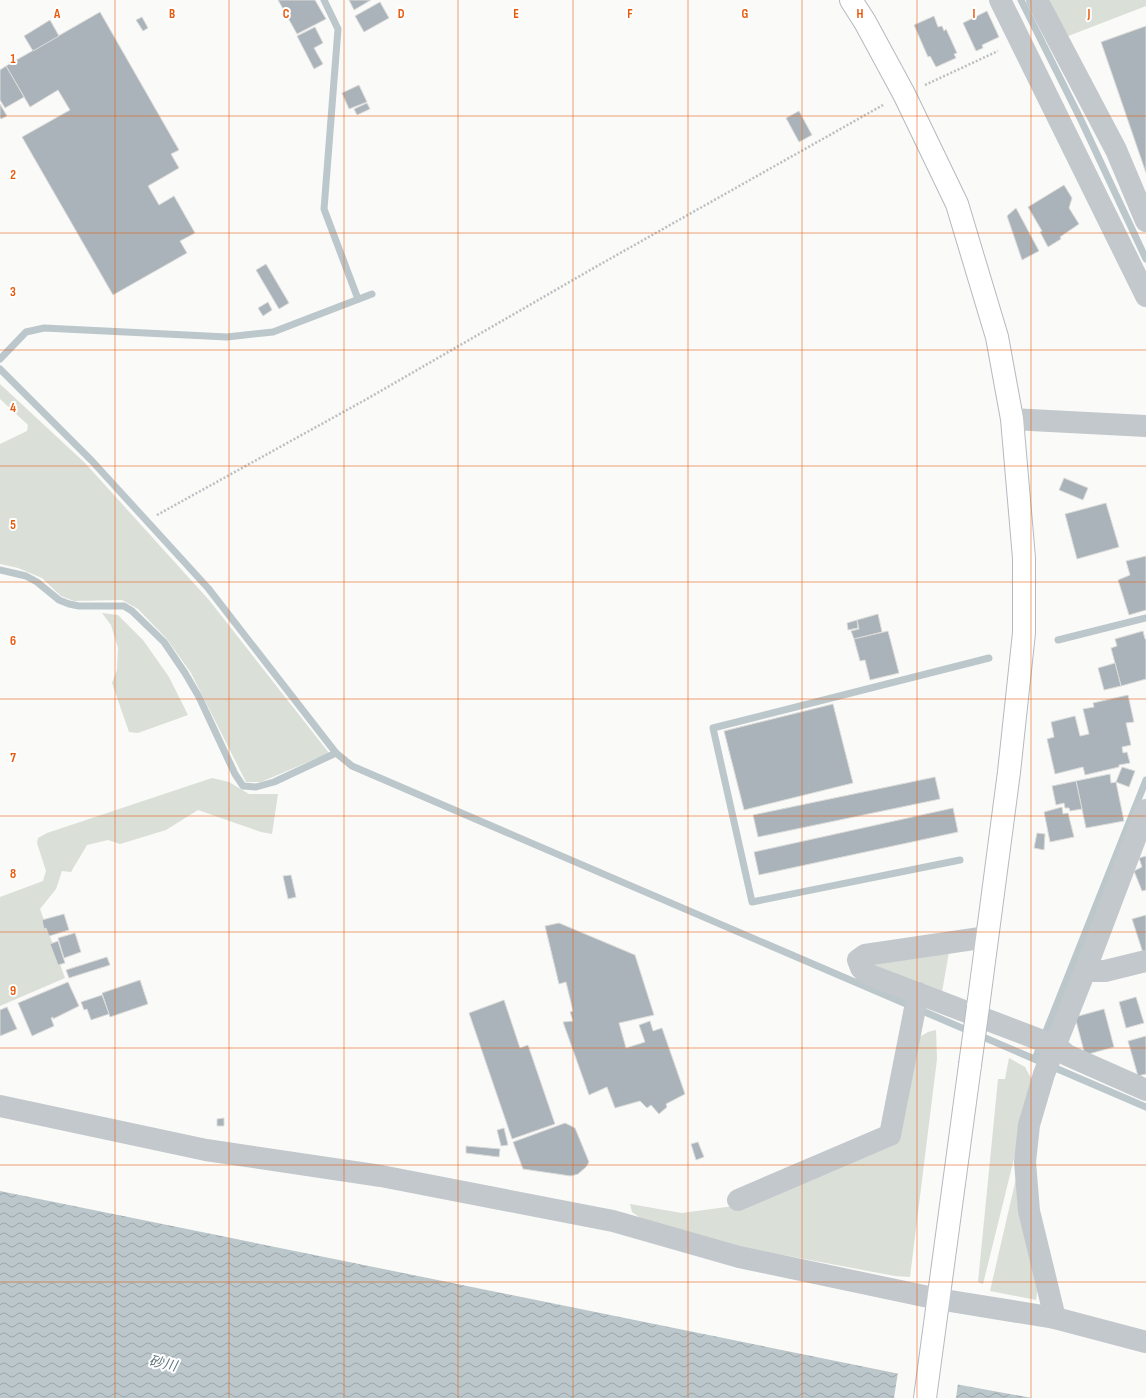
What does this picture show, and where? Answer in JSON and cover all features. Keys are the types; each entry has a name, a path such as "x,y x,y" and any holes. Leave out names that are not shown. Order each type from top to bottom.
{"street":[{"path":"851,0 865,22 904,94 957,204 997,337 1012,419 1024,558 1024,633 1009,772 925,1398"},
{"path":"1000,0 1146,296"},
{"path":"1037,0 1116,150 1146,221"},
{"path":"1012,419 1146,426"},
{"path":"1055,1318 1029,1211 1025,1162 1029,1124 1047,1052 1085,971 1146,810"},
{"path":"987,936 865,955 858,960 861,968 867,974 916,1003 1047,1052 1067,1056 1146,1090"},
{"path":"1085,971 1105,971 1146,960"},
{"path":"738,1200 890,1135 916,1003"},
{"path":"0,1106 206,1150 381,1176 613,1221 739,1257 938,1299 1055,1318 1146,1342"}],"path":[{"path":"156,515 365,400 599,265 904,94 1021,41"}],"shaded area":[{"path":"1045,0 1146,0 1146,6 1063,38"},
{"path":"0,384 85,463 209,600 329,753 261,782 246,782 191,673 166,638 138,609 122,600 74,601 61,596 42,578 18,568 0,564 0,444 27,431 28,425 0,399"},
{"path":"102,613 118,615 143,640 169,677 188,715 138,733 129,732 112,683 117,670 118,648 111,625"},
{"path":"212,778 229,782 249,794 278,794 272,834 261,832 198,810 166,830 120,844 108,840 87,845 71,872 62,871 56,889 40,909 65,978 0,1006 0,897 43,881 46,871 37,843 38,838 47,833"},
{"path":"949,952 942,992 869,965"},
{"path":"936,1030 937,1059 910,1277 895,1276 714,1242 649,1224 632,1212 630,1204 682,1213 734,1206 891,1144 916,1039 928,1032"},
{"path":"1009,1058 1025,1067 1033,1082 983,1284 978,1282 998,1079 1005,1079"},
{"path":"1018,1170 1039,1281 1036,1300 990,1291"}],"water":[{"name":"砂川","path":"0,1191 895,1373 1032,1398 0,1398"}],"pier":[{"path":"898,1372 958,1383 956,1398 894,1398"}],"building":[{"path":"278,0 315,0 326,19 297,34"},
{"path":"349,0 371,0 354,10"},
{"path":"380,2 389,18 364,32 355,16"},
{"path":"987,11 999,37 982,45 983,48 976,51 963,23"},
{"path":"100,12 179,150 171,154 179,168 148,186 159,205 174,196 195,233 180,241 187,253 113,295 22,137 70,110 58,90 30,107 6,66"},
{"path":"934,16 938,27 942,26 944,31 946,29 957,53 954,54 956,58 936,67 930,56 928,57 914,25"},
{"path":"142,17 148,28 143,31 136,20"},
{"path":"50,20 59,36 33,51 24,36"},
{"path":"1146,26 1146,173 1101,42"},
{"path":"315,27 323,43 314,48 323,64 314,69 297,36"},
{"path":"6,66 24,97 5,108 0,100 0,70"},
{"path":"359,85 367,102 349,109 342,93"},
{"path":"367,103 370,109 357,115 354,109"},
{"path":"0,104 7,116 1,119 0,118"},
{"path":"799,111 812,135 799,142 786,118"},
{"path":"1064,185 1072,198 1069,208 1079,224 1060,237 1061,239 1048,247 1040,232 1042,231 1028,207"},
{"path":"1016,208 1039,251 1022,260 1007,216"},
{"path":"266,264 289,303 279,309 256,270"},
{"path":"268,302 272,310 263,316 258,308"},
{"path":"1064,478 1088,488 1083,500 1059,490"},
{"path":"1106,503 1119,547 1077,559 1065,514"},
{"path":"1146,556 1146,610 1129,615 1118,580 1130,575 1126,561"},
{"path":"878,614 882,632 854,639 851,631 859,629 857,620"},
{"path":"857,620 858,628 848,630 847,623"},
{"path":"888,631 899,673 870,680 865,660 860,661 854,639"},
{"path":"1143,631 1146,639 1146,679 1121,686 1111,648 1117,646 1115,639"},
{"path":"1115,663 1121,686 1104,690 1098,668"},
{"path":"1128,695 1134,722 1126,723 1131,745 1122,747 1123,753 1127,752 1130,763 1085,775 1083,767 1055,774 1047,739 1054,737 1051,722 1075,716 1080,736 1089,734 1083,709 1094,707 1093,703"},
{"path":"833,704 853,783 744,810 724,731"},
{"path":"1122,767 1135,771 1129,787 1116,782"},
{"path":"1110,774 1111,783 1116,782 1124,821 1086,828 1076,781"},
{"path":"935,777 940,799 758,837 753,815"},
{"path":"1076,781 1082,809 1070,811 1069,808 1065,808 1064,803 1056,805 1052,786"},
{"path":"1062,807 1063,814 1068,813 1074,837 1050,842 1044,812"},
{"path":"953,808 958,832 759,875 754,852"},
{"path":"1037,833 1045,834 1044,850 1034,848"},
{"path":"1146,856 1146,890 1142,891 1134,871 1142,867 1139,858"},
{"path":"291,875 296,897 288,899 283,876"},
{"path":"64,914 69,930 49,936 46,928 44,929 42,920"},
{"path":"1146,915 1146,952 1143,953 1132,919"},
{"path":"559,923 635,955 654,1015 619,1023 626,1048 645,1042 639,1025 650,1021 653,1031 662,1028 685,1094 666,1104 667,1107 659,1114 651,1105 647,1108 640,1101 615,1108 607,1087 589,1095 563,1022 573,1021 570,1012 573,1011 566,982 559,984 545,926"},
{"path":"75,933 81,952 64,958 58,938"},
{"path":"58,941 65,963 58,965 50,944"},
{"path":"107,957 110,965 69,978 66,970"},
{"path":"140,980 148,1004 110,1017 102,993"},
{"path":"68,982 79,1006 53,1019 53,1017 51,1018 54,1026 32,1036 18,1003"},
{"path":"102,995 109,1014 91,1020 87,1009 84,1010 81,1002"},
{"path":"1136,997 1144,1023 1126,1028 1119,1002"},
{"path":"504,1000 520,1048 528,1045 555,1124 512,1139 469,1013"},
{"path":"7,1007 17,1029 0,1036 0,1010"},
{"path":"1104,1009 1114,1047 1085,1055 1075,1017"},
{"path":"1146,1036 1146,1074 1138,1076 1128,1041"},
{"path":"224,1118 224,1126 217,1126 217,1119"},
{"path":"565,1123 575,1128 589,1162 586,1167 578,1174 571,1176 523,1169 513,1142"},
{"path":"504,1128 508,1145 501,1146 497,1130"},
{"path":"698,1142 704,1157 696,1160 691,1144"},
{"path":"466,1146 500,1149 499,1157 466,1153"}],"waterway":[{"path":"324,0 338,29 324,209 358,299"},
{"path":"1021,0 1081,120 1146,259"},
{"path":"0,359 26,332 44,328 227,337 273,332 372,294"},
{"path":"0,369 92,461 208,588 336,753 352,766 1146,1107"},
{"path":"0,570 26,576 37,582 59,600 69,604 79,606 124,606 132,611 164,642 185,673 199,697 235,774 243,786 256,787 274,782 336,753"},
{"path":"1058,640 1146,618"},
{"path":"960,860 752,902 713,728 989,658"},
{"path":"1035,1059 1146,780"}]}
